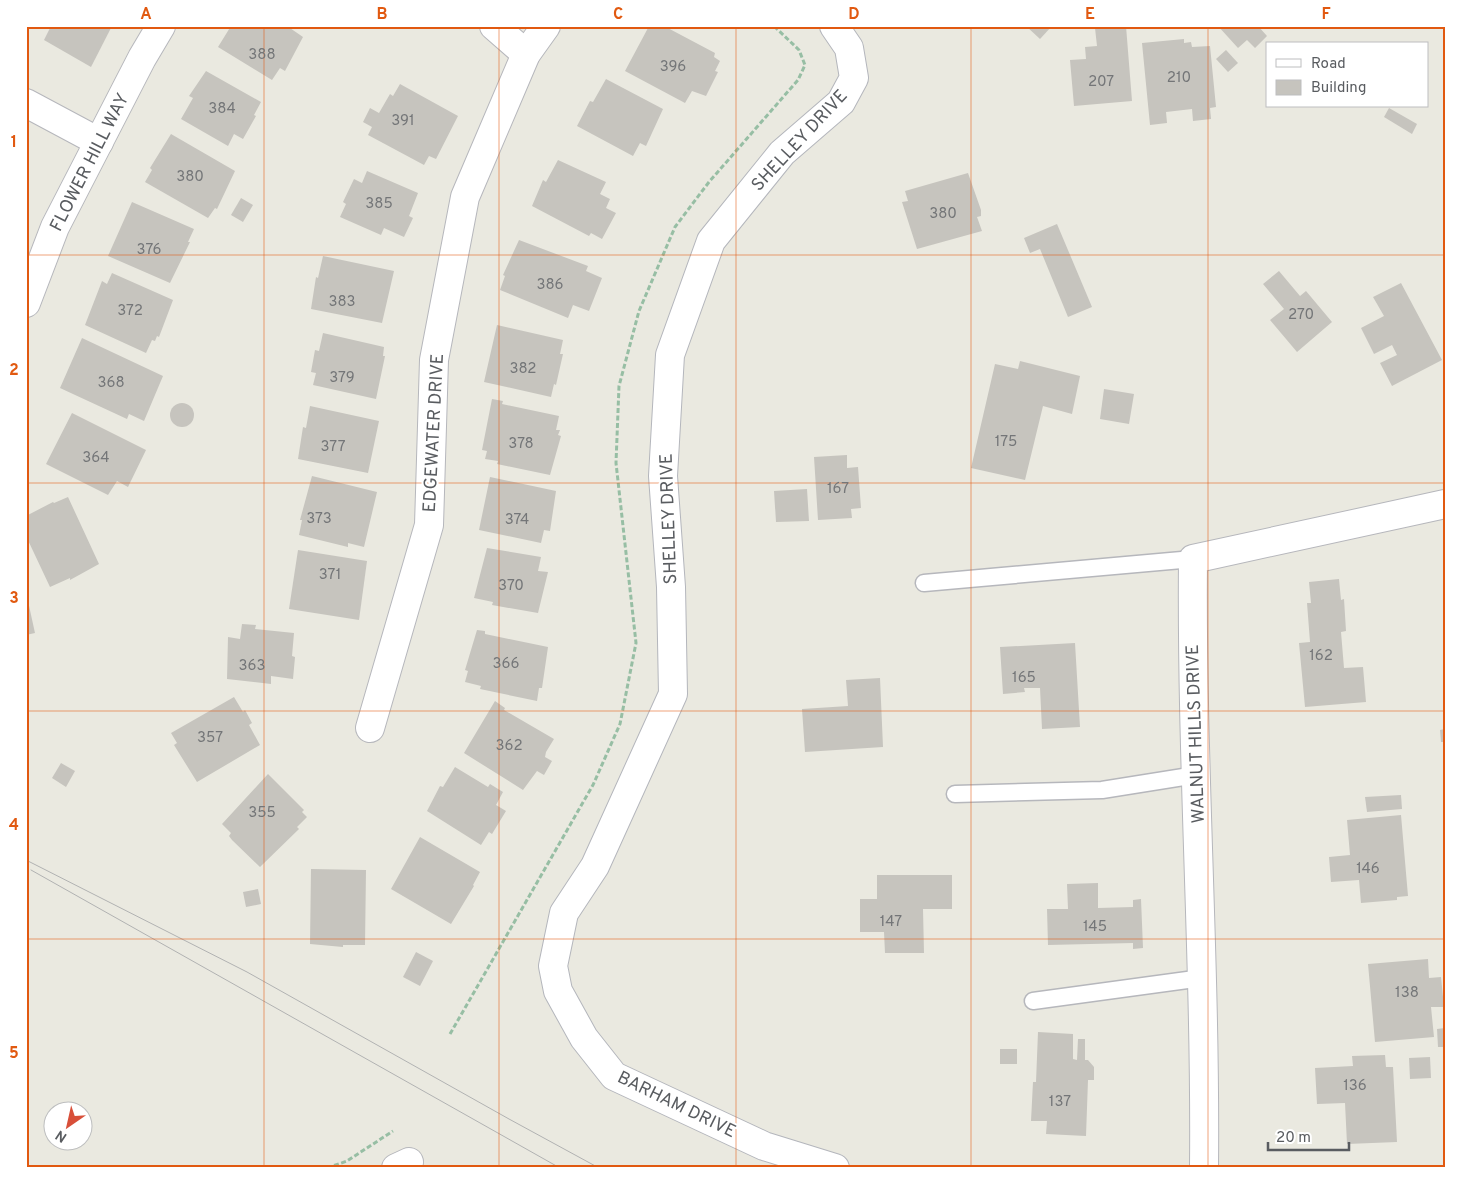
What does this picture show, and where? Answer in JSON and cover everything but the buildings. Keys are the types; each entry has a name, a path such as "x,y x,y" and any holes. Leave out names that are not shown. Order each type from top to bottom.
{"street":[{"name":"FLOWER HILL WAY","path":"26,303 55,227 142,58 162,26"},
{"path":"494,26 526,54"},
{"name":"EDGEWATER DRIVE","path":"370,728 429,525 434,360 465,197 526,54 546,26"},
{"name":"SHELLEY DRIVE","path":"558,991 553,966 564,913 595,866 673,694 671,587 663,476 670,355 711,241 782,153 840,102 854,78 849,48 834,26"},
{"path":"26,103 99,142"},
{"path":"1193,559 1445,504"},
{"name":"WALNUT HILLS DRIVE","path":"1193,559 1192,670 1202,978 1204,1168"},
{"name":"BARHAM DRIVE","path":"558,991 584,1038 614,1076 764,1146 835,1168"}],"lane":[{"path":"924,583 1193,559"},
{"path":"956,794 1102,790 1196,775"},
{"path":"1033,1001 1202,978"}],"path":[{"path":"450,1034 593,785 620,724 636,643 616,464 620,386 639,311 676,227 709,182 798,80 805,65 799,50 774,26"},
{"path":"328,1168 347,1161 393,1131"}],"tram line":[{"path":"26,860 247,972 599,1168"},
{"path":"31,870 560,1168"}]}
